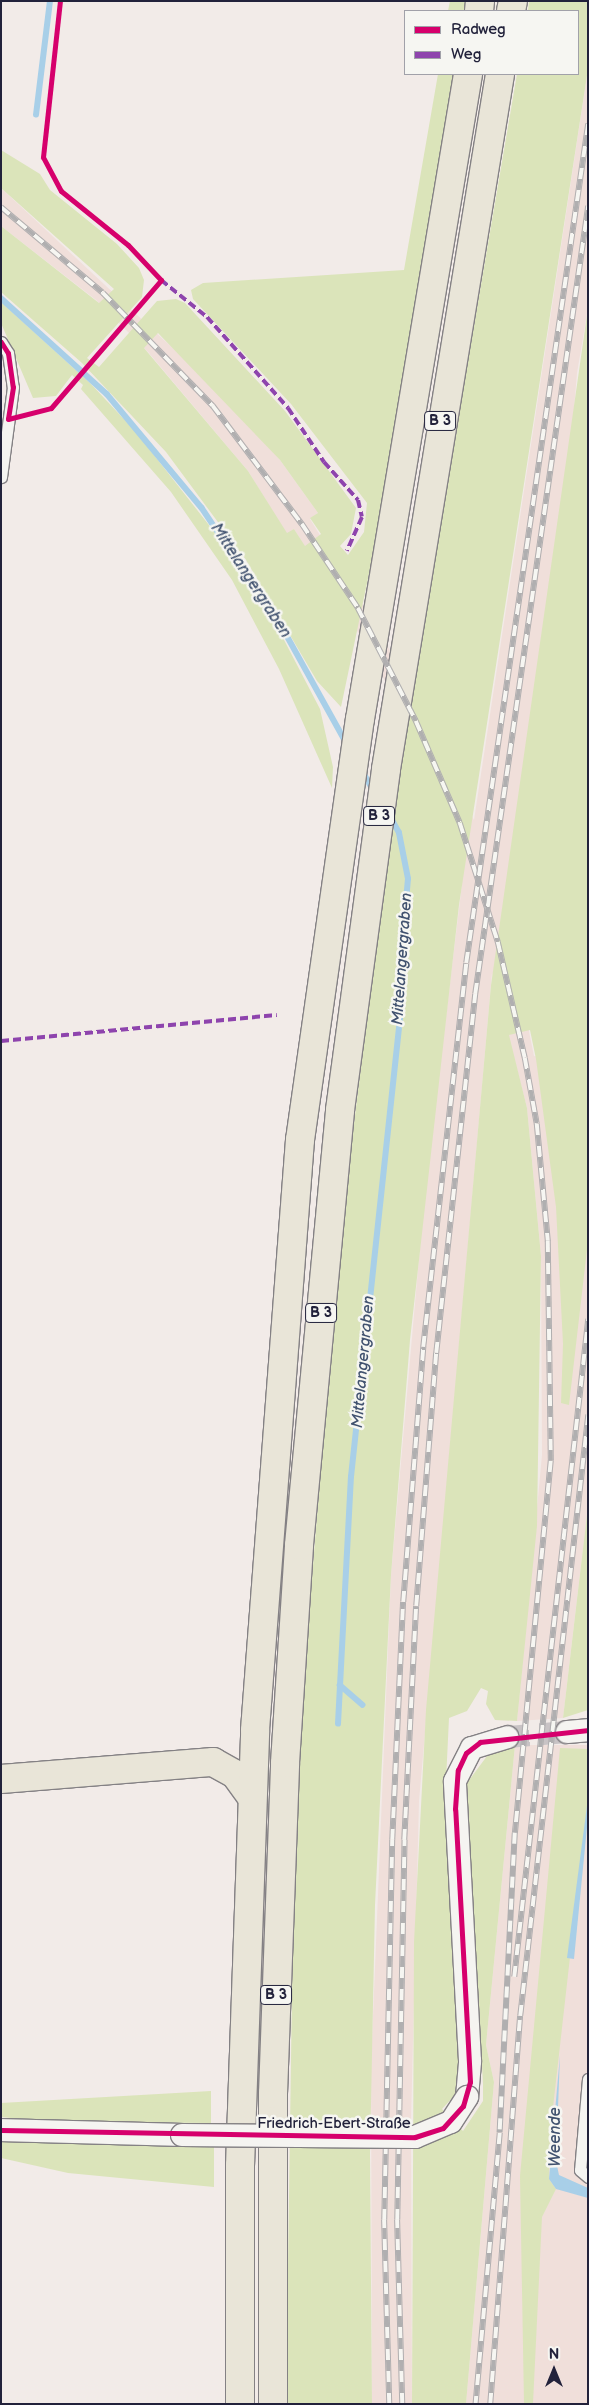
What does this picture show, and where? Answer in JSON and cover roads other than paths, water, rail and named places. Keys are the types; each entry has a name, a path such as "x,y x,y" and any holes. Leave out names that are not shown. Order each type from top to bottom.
{"highway":[{"name":"B 3","path":"240,2404 240,2166 252,1797 300,1140 360,719 468,75"},
{"name":"B 3","path":"273,2404 273,2094 285,1763 299,1545 340,1120 386,768 500,75"},
{"path":"1,1778 212,1762 235,1774 252,1797"}],"street":[{"name":"Friedrich-Ebert-Straße","path":"1,2130 182,2135 415,2137 443,2128 467,2097 470,2061 455,1781 472,1748 507,1737"}],"lane":[{"path":"1,342 8,353 13,387 1,477"},
{"path":"588,2079 580,2170 588,2177"}],"water":[{"path":"588,1798 588,1817 574,1959 567,1958"},
{"name":"Weende","path":"560,2055 556,2161 559,2175 588,2188 588,2198 556,2189 549,2179"}],"waterway":[{"path":"36,115 50,1"},
{"name":"Mittelangergraben","path":"1,298 107,394 202,508 285,632 347,744"},
{"name":"Mittelangergraben","path":"363,772 373,789"},
{"name":"Mittelangergraben","path":"338,1724 351,1477 400,1017 397,1002 408,879 399,833 390,817"},
{"path":"340,1685 363,1705"}],"tunnel":[{"path":"507,1737 567,1732"}],"railway":[{"path":"389,2404 384,2220 392,1840 403,1602 423,1347 466,963 588,124"},
{"path":"402,2404 397,2220 404,1840 416,1606 436,1353 475,994 588,206"},
{"path":"1,207 103,293 213,406 302,524 358,608 416,721 460,823 498,942 525,1058 537,1124 548,1241 551,1461 515,1833 500,2133 476,2404"},
{"path":"514,1977 588,1319"},
{"path":"490,2404 520,2016 588,1415"}]}
